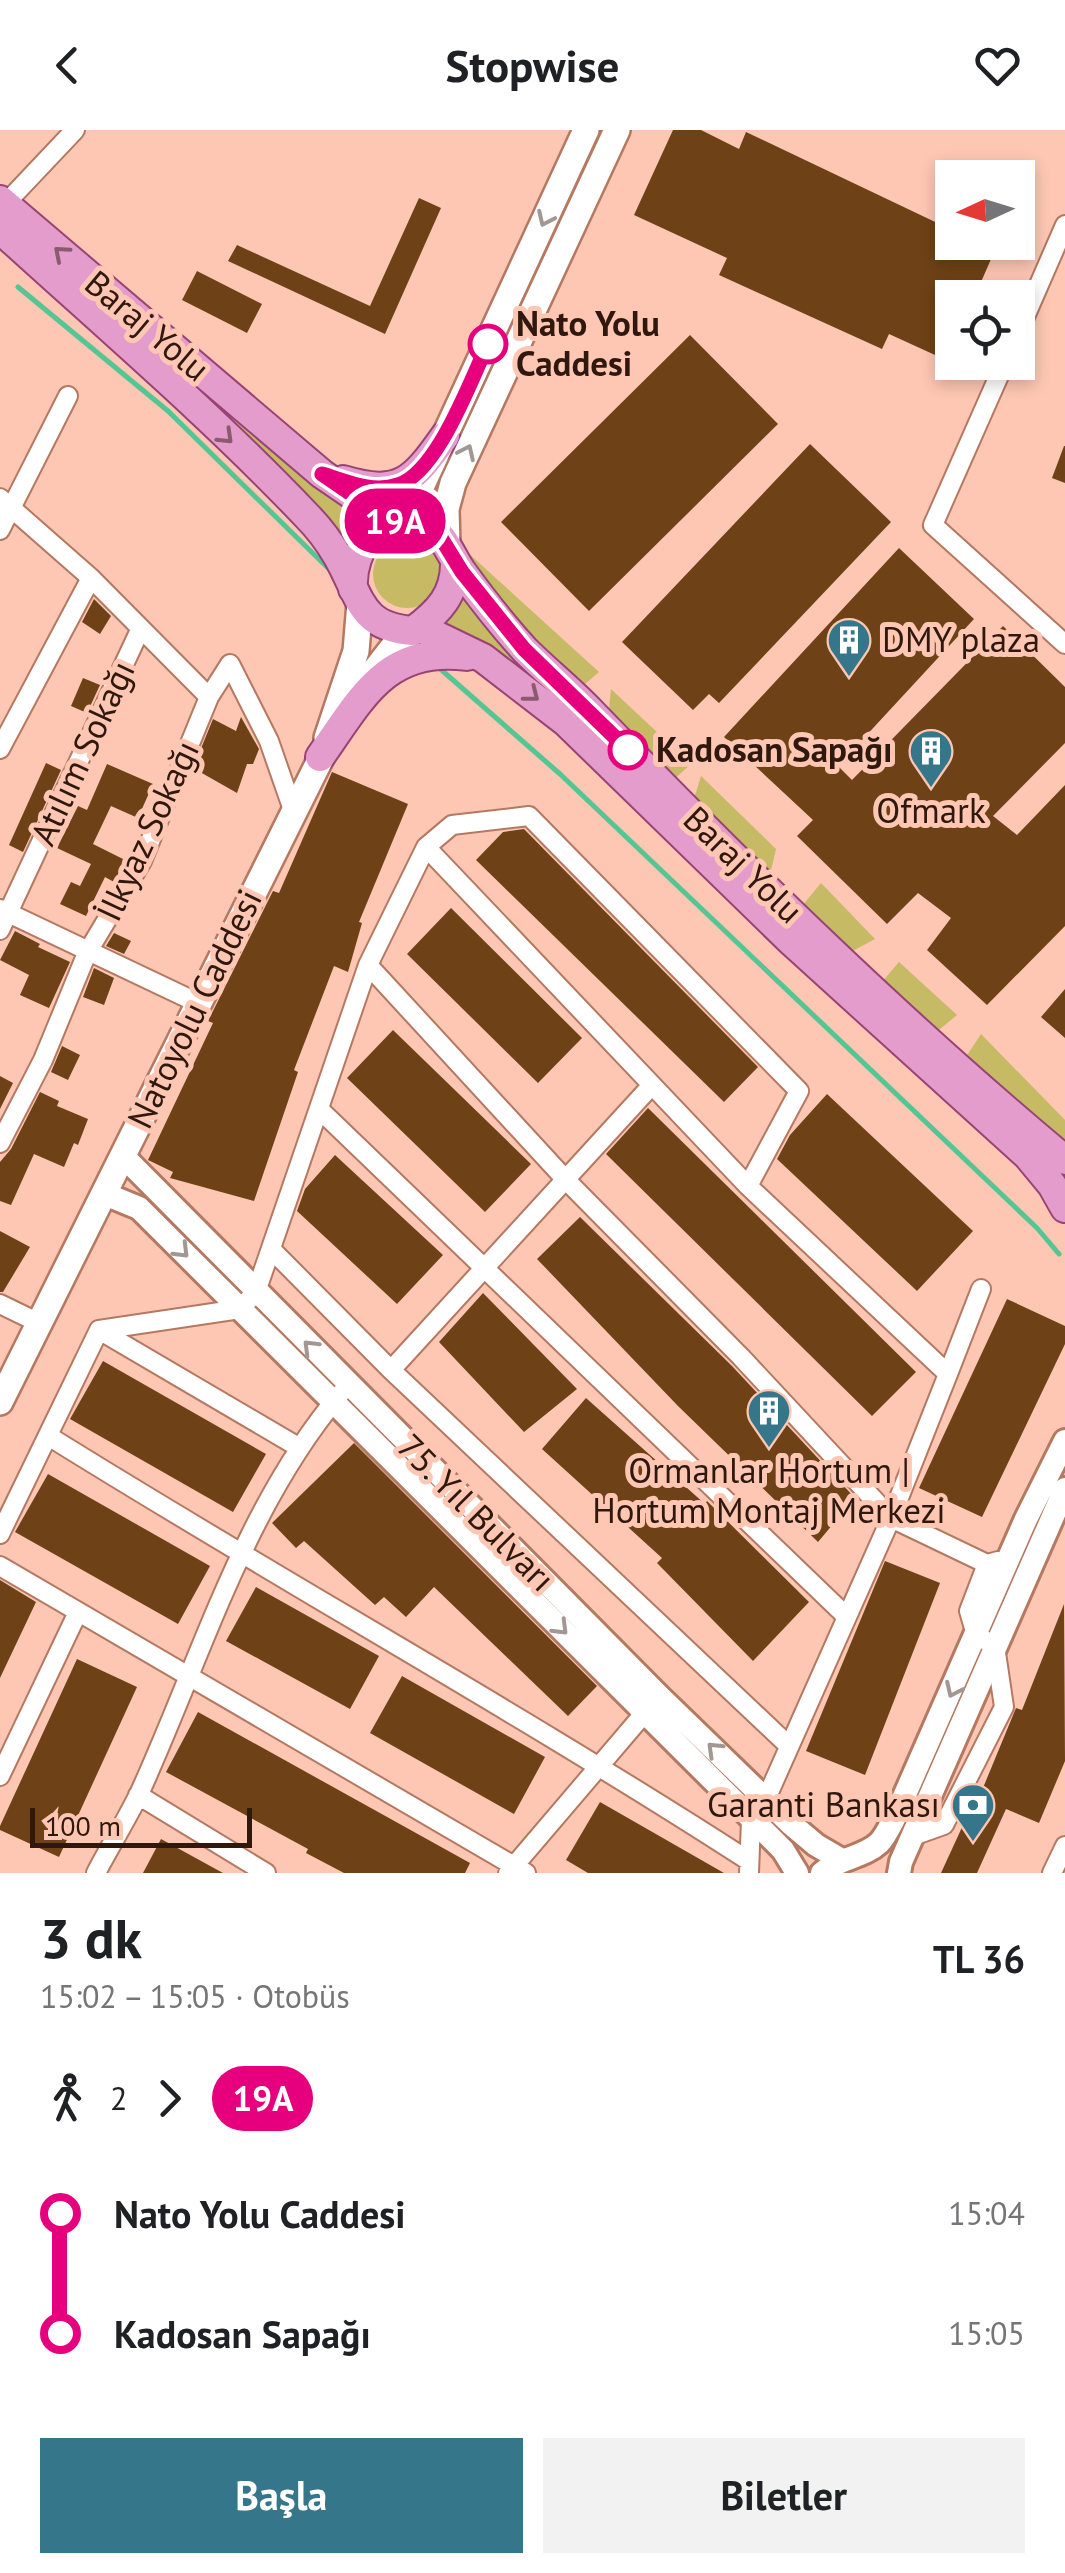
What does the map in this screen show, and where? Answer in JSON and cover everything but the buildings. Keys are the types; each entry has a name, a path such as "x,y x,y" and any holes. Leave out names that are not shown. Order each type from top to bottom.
{"main road":[{"path":"320,757 356,652 355,556 365,539 395,521 421,487 586,130"},
{"path":"356,596 381,626 416,629 438,612 448,598 456,577 446,509 453,483 617,130"},
{"name":"Baraj Yolu","path":"1,211 322,474 395,521"},
{"name":"Baraj Yolu","path":"1,211 308,517 338,556 356,596"},
{"path":"322,474 370,488 400,485 425,464 445,436"},
{"path":"395,521 424,524 438,533 451,553"},
{"name":"Baraj Yolu","path":"451,553 524,649 693,818 816,936 1065,1160"},
{"name":"Baraj Yolu","path":"416,629 483,658 598,751 792,942 1028,1156 1065,1208"},
{"name":"Natoyolu Caddesi","path":"0,1402 320,757 371,674 397,642 416,629"},
{"path":"320,757 359,702 396,665 420,655 448,653 483,658"}],"street":[{"path":"1,211 75,130"},
{"path":"1035,294 1065,225"},
{"path":"997,380 933,525 1065,644"},
{"path":"0,530 4,507 68,396"},
{"path":"4,507 90,578 209,697"},
{"path":"0,749 90,578"},
{"name":"Atılım Sokağı","path":"0,930 4,911 140,630"},
{"name":"İlkyaz Sokağı","path":"0,1143 43,1060 88,953 142,861 209,697 230,664 268,740 293,810"},
{"path":"100,1330 248,1301 271,1249 368,965 426,847 452,825 529,816 799,1091 748,1186"},
{"path":"426,847 748,1186 948,1374"},
{"path":"4,911 198,1003"},
{"path":"368,965 566,1180 741,1357 891,1518 987,1564 1020,1562 1065,1517"},
{"path":"391,1370 652,1085"},
{"path":"319,1109 846,1617"},
{"name":"75. Yıl Bulvarı","path":"123,1156 248,1301"},
{"name":"75. Yıl Bulvarı","path":"104,1194 139,1208 248,1301 652,1704 751,1820 783,1850 797,1873"},
{"path":"271,1249 391,1370 789,1746"},
{"path":"749,1867 751,1820 766,1798 891,1518 980,1289"},
{"path":"0,1304 39,1323"},
{"path":"0,1534 100,1330"},
{"path":"100,1330 300,1448"},
{"path":"96,1873 138,1795 241,1556 300,1448 341,1393"},
{"path":"50,1437 241,1556 600,1764 749,1867"},
{"path":"899,1873 1065,1441"},
{"path":"1046,1532 1065,1489"},
{"path":"986,1640 969,1612 987,1564"},
{"path":"0,1566 190,1674 515,1871 652,1704"},
{"path":"0,1776 78,1612"},
{"path":"838,1863 879,1842 986,1640"},
{"name":"75. Yıl Bulvarı","path":"652,1704 838,1863 875,1860 890,1873"},
{"path":"138,1795 266,1873"},
{"path":"1052,1873 1065,1846"}],"shaded area":[{"path":"139,332 310,482 363,518 350,528 341,549 135,339"},
{"path":"407,540 431,550 441,574 431,598 407,608 383,598 373,574 383,550"},
{"path":"455,541 599,672 578,690 532,645"},
{"path":"462,592 559,699 440,626 454,613"},
{"path":"611,689 691,764 671,782 608,718"},
{"path":"701,776 776,849 769,879 692,805"},
{"path":"821,883 875,939 849,953 802,906"},
{"path":"899,962 957,1015 934,1034 881,983"},
{"path":"981,1034 1065,1120 1065,1146 964,1060"}],"waterway":[{"path":"18,287 168,411 331,571"},
{"path":"437,666 560,774 1037,1228 1059,1254"}],"bus line":[{"name":"19A","path":"488,344 445,436 425,464 400,485 370,488 322,474 392,522 409,520 438,533 462,572 524,649 628,750"}],"place":[{"name":"Nato Yolu Caddesi","path":"488,344"},
{"name":"DMY plaza","path":"849,678"},
{"name":"Kadosan Sapağı","path":"628,750"},
{"name":"Ofmark","path":"931,789"},
{"name":"Ormanlar Hortum | Hortum Montaj Merkezi","path":"769,1449"},
{"name":"Garanti Bankası","path":"973,1843"}]}
